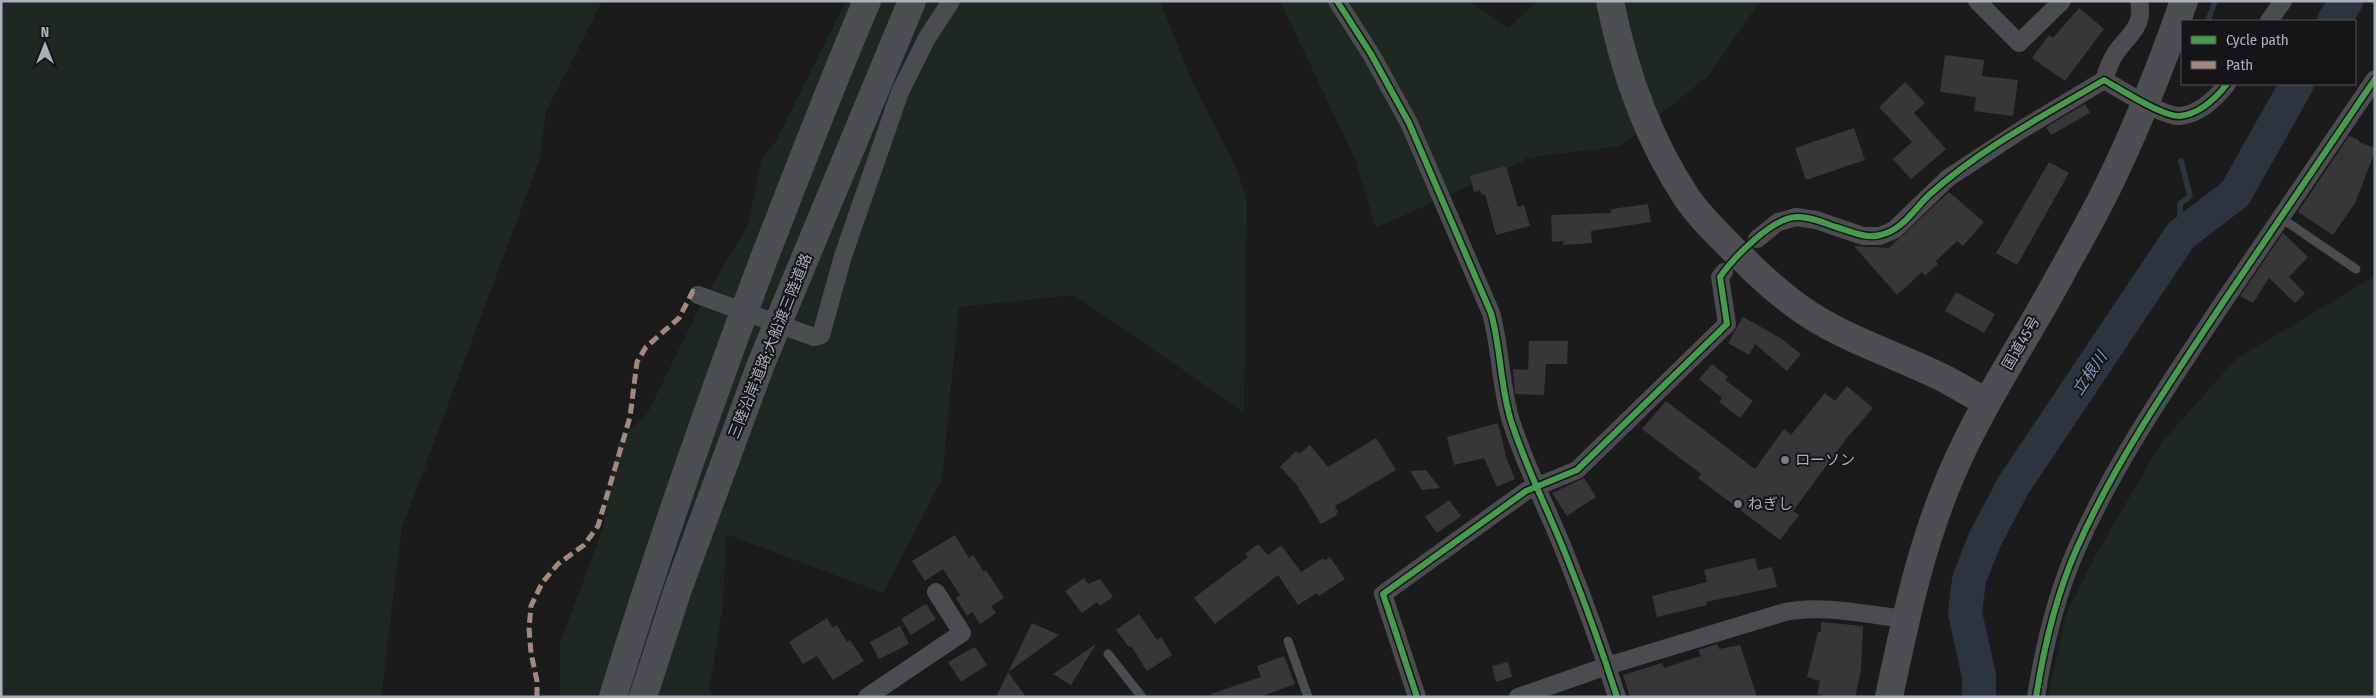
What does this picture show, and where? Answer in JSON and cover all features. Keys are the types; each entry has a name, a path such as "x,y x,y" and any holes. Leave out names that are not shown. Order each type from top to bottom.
{"highway":[{"path":"613,697 649,578 737,331 827,94 867,1"},
{"name":"三陸沿岸道路;大船渡三陸道路","path":"643,697 678,589 761,364 912,1"},
{"path":"1610,1 1619,46 1630,81 1658,150 1687,199 1724,241 1769,285 1810,316 1946,380 1986,402"},
{"name":"国道45号","path":"1889,697 1906,619 1932,524 1952,473 1986,402 2112,180 2145,105 2184,1"}],"street":[{"path":"698,295 814,337 821,335 825,328 843,256 900,92 927,38 952,1"},
{"path":"1337,1 1371,54 1409,123 1491,313 1498,336 1505,399 1535,486 1566,556 1617,697"},
{"path":"1977,1 2018,43 2062,1"},
{"path":"1756,239 1778,222 1796,217 1816,220 1863,236 1880,236 1894,230 1948,178 2020,130 2104,80 2110,62 2117,51 2130,38 2139,19 2140,1"},
{"path":"2270,20 2283,1"},
{"path":"2036,697 2042,662 2056,605 2076,549 2105,491 2159,398 2375,79"},
{"path":"2104,80 2145,105 2179,116 2200,110 2219,94 2226,85"},
{"path":"1417,697 1383,594 1526,491 1577,470 1727,324 1720,277 1724,272"},
{"path":"867,697 962,633 936,592"},
{"path":"1518,697 1607,666 1801,609 1906,619"}],"lane":[{"path":"2281,218 2356,269"},
{"path":"1288,641 1308,697"},
{"path":"1108,654 1142,697"}],"shaded area":[{"path":"1,1 602,1 546,112 540,159 402,528 381,697 1,697"},
{"path":"846,1 1160,1 1192,81 1232,159 1247,197 1244,412 1074,295 959,307 942,479 883,593 726,534 723,605 709,691 715,697 560,697 560,643 603,528 618,442 647,414 704,299 747,227 762,159 776,141"},
{"path":"1280,1 1469,1 1509,28 1536,1 1760,1 1709,75 1621,146 1523,158 1528,159 1376,228 1355,159"},
{"path":"2375,276 2375,697 2048,697 2065,617 2096,554 2162,442 2236,359"}],"building":[{"path":"2079,8 2104,29 2065,81 2032,58 2049,35 2053,38"},
{"path":"1945,55 1984,60 1982,76 2018,80 2013,116 1974,111 1976,97 1940,92"},
{"path":"1905,82 1925,103 1914,113 1946,149 1911,179 1893,159 1912,142 1879,107"},
{"path":"2085,104 2090,113 2051,135 2046,127"},
{"path":"1854,128 1865,160 1806,180 1795,148"},
{"path":"2349,136 2375,148 2375,152 2355,203 2333,235 2298,212"},
{"path":"2049,162 2069,173 2017,265 1996,253"},
{"path":"1506,166 1518,207 1524,205 1530,226 1496,235 1485,194 1482,195 1480,190 1474,192 1470,176"},
{"path":"1949,192 1984,222 1963,246 1957,241 1936,261 1938,264 1925,276 1922,272 1897,295 1854,246 1889,248"},
{"path":"1648,204 1651,222 1591,231 1592,243 1563,245 1563,241 1552,242 1551,215 1611,213 1611,209"},
{"path":"2283,233 2308,257 2289,277 2305,293 2295,303 2269,278 2253,303 2240,296"},
{"path":"1956,292 1995,314 1984,333 1945,311"},
{"path":"1743,317 1782,339 1801,354 1787,371 1755,344 1749,355 1728,343"},
{"path":"1529,341 1568,341 1567,364 1546,364 1544,395 1515,394 1513,369 1528,370"},
{"path":"1712,364 1728,377 1725,380 1753,401 1740,418 1719,402 1722,398 1699,379"},
{"path":"1847,386 1873,408 1846,439 1793,511 1799,515 1780,540 1698,478 1701,474 1642,429 1666,401 1755,469 1784,429 1791,435 1825,393 1835,401"},
{"path":"1498,423 1507,460 1515,479 1497,487 1484,458 1454,465 1447,437"},
{"path":"1376,438 1396,470 1335,506 1338,512 1336,513 1337,515 1321,524 1296,484 1280,467 1296,451 1299,454 1310,445 1328,467"},
{"path":"1426,470 1440,488 1422,490 1410,471"},
{"path":"1584,478 1596,497 1567,516 1552,493"},
{"path":"1449,500 1461,516 1437,533 1425,517"},
{"path":"955,535 969,558 973,555 984,572 986,570 1004,598 991,606 996,613 980,624 972,612 967,616 956,598 960,595 943,569 925,581 912,561"},
{"path":"1258,544 1268,555 1281,545 1301,572 1323,558 1324,561 1330,557 1345,579 1319,596 1317,593 1298,605 1278,575 1215,624 1194,598 1248,557 1245,554"},
{"path":"1755,558 1758,570 1772,567 1777,587 1706,602 1707,605 1657,617 1652,596 1707,582 1704,570"},
{"path":"1084,578 1088,584 1100,579 1113,597 1100,606 1097,602 1082,613 1065,591"},
{"path":"926,604 936,619 911,635 901,619"},
{"path":"1139,614 1157,640 1161,637 1172,655 1147,671 1131,646 1129,647 1116,630"},
{"path":"827,618 833,628 837,625 847,642 850,640 864,661 833,680 817,656 803,664 789,642"},
{"path":"1821,622 1863,626 1861,671 1855,697 1830,697 1817,694 1820,681 1807,677 1818,632 1821,632"},
{"path":"1032,623 1059,635 1008,672"},
{"path":"900,626 909,644 879,659 870,642"},
{"path":"1096,644 1071,685 1053,674"},
{"path":"1717,644 1719,649 1740,645 1757,697 1630,697 1623,675 1662,663 1664,668 1701,656 1698,650"},
{"path":"975,647 987,665 961,682 948,662"},
{"path":"1284,656 1295,684 1260,697 1212,697 1211,694 1261,677 1257,666"},
{"path":"1508,662 1512,677 1496,682 1492,666"},
{"path":"1008,672 1026,697 996,697"}],"waterway":[{"path":"2208,20 2215,1"},
{"name":"立根川","path":"2335,20 2346,1"},
{"name":"立根川","path":"1979,697 1979,676 1965,613 1969,580 1985,539 2013,486 2181,235 2235,194 2296,85"},
{"path":"2181,161 2190,196 2180,204 2181,235"}],"marked path":[{"path":"537,697 537,681 531,653 529,628 531,606 542,583 558,564 584,545 598,526 630,417 637,362 646,347 679,318 693,291 698,295"}],"cycle path":[{"path":"1337,1 1371,54 1409,123 1491,313 1507,408 1511,421 1580,592 1617,697"},
{"path":"2036,697 2047,640 2063,584 2092,515 2109,484 2145,422 2184,361 2375,79"},
{"path":"1417,697 1383,594 1526,491 1577,470 1727,324 1720,277 1743,250 1765,231 1786,219 1796,217 1816,220 1864,235 1875,236 1895,229 1929,195 1970,162 2014,133 2104,80 2163,112 2180,116 2187,115 2206,105 2226,85"}],"place":[{"name":"ローソン","path":"1785,460"},
{"name":"ねぎし","path":"1738,504"}]}
